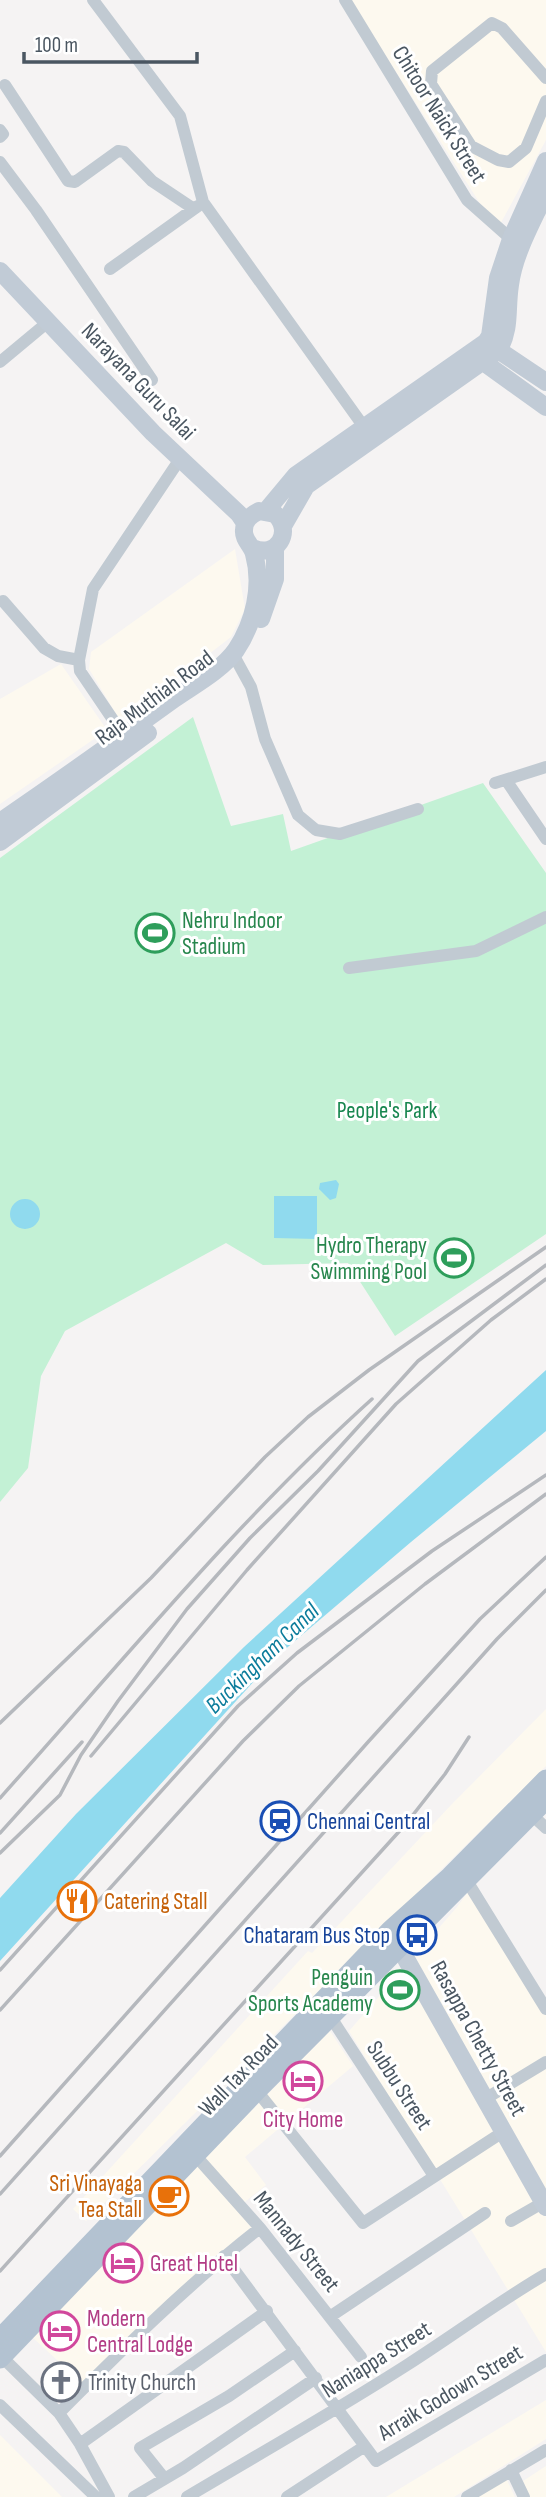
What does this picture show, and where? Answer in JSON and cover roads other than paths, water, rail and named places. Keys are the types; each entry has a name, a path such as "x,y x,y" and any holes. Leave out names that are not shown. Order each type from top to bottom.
{"main road":[{"path":"546,161 511,239 498,278 490,336 493,346 546,382"},
{"path":"284,526 275,514 266,511 254,513 245,523 244,537 253,548 264,551 275,548 283,538 284,526 306,486 445,387 507,334 510,283 546,192"},
{"name":"Narayana Guru Salai","path":"0,271 245,523"},
{"path":"266,511 296,474 364,427 476,361"},
{"path":"476,361 510,381 546,408"},
{"name":"Raja Muthiah Road","path":"0,842 227,674 248,631 256,599 256,561 253,548"},
{"name":"Raja Muthiah Road","path":"0,822 236,657 256,632 275,579 275,548"},
{"name":"Wall Tax Road","path":"1,2351 390,1930 450,1877 546,1779"},
{"name":"Wall Tax Road","path":"1,2351 330,2016 467,1881 539,1822 546,1800"},
{"name":"Rasappa Chetty Street","path":"390,1930 545,2205"}],"street":[{"path":"93,0 180,116 199,206 364,427"},
{"name":"Chitoor Naick Street","path":"345,0 467,200 511,239"},
{"path":"546,78 502,28 492,23 432,71 430,78 431,84 471,146 498,160 509,162 526,148 546,102"},
{"path":"5,85 68,181 75,182 118,151 124,152 152,181 199,206"},
{"path":"0,130 3,134 0,137"},
{"path":"0,162 152,380"},
{"path":"110,269 199,206"},
{"path":"0,362 48,322"},
{"path":"124,736 80,671 79,660 93,589 180,459"},
{"path":"3,601 44,648 58,656 79,660"},
{"path":"236,657 251,687 265,739 298,815 316,830 340,834 418,809"},
{"path":"546,767 501,781 546,839"},
{"path":"349,968 476,951 546,918"},
{"path":"467,1881 546,2009"},
{"name":"Subbu Street","path":"330,2016 434,2176"},
{"path":"485,2099 546,2062"},
{"path":"257,2091 363,2223 503,2132"},
{"name":"Mannady Street","path":"195,2155 260,2228 361,2357"},
{"path":"511,2221 545,2205"},
{"path":"331,2316 485,2213"},
{"path":"58,2413 138,2334 224,2256 260,2228"},
{"path":"224,2256 365,2446 287,2497"},
{"name":"Naniappa Street","path":"187,2497 339,2409 546,2274"},
{"path":"80,2444 267,2311"},
{"path":"1,2351 58,2413 80,2444 109,2497"},
{"path":"164,2478 141,2448 229,2396 295,2351"},
{"name":"Arraik Godown Street","path":"365,2446 376,2461 546,2360"},
{"path":"134,2497 183,2468 316,2378"},
{"path":"0,2405 96,2497"},
{"path":"467,2497 546,2450"},
{"path":"511,2470 523,2497"}],"water":[{"path":"336,1180 339,1184 336,1198 330,1200 319,1189 320,1183"},
{"path":"274,1196 317,1196 317,1239 274,1238"},
{"path":"25,1199 31,1200 39,1208 39,1220 31,1228 25,1229 19,1228 11,1220 10,1214 11,1208 19,1200"},
{"name":"Buckingham Canal","path":"546,1370 546,1431 275,1658 0,1961 0,1898 76,1814 244,1647"}],"railway":[{"path":"0,1723 151,1578 265,1457 308,1417 369,1370 546,1247"},
{"path":"0,1853 60,1795 81,1755 118,1701 187,1609 250,1538 318,1471 418,1361 546,1265"},
{"path":"91,1756 247,1570 396,1404 491,1320 546,1279"},
{"path":"0,1798 227,1543 372,1399"},
{"path":"0,1970 238,1706 297,1653 432,1551 546,1475"},
{"path":"0,2010 243,1741 299,1686 425,1584 546,1494"},
{"path":"0,2156 480,1619 546,1557"},
{"path":"0,2194 497,1639 546,1590"},
{"path":"0,2271 405,1825 445,1774 469,1737"},
{"path":"0,1833 82,1742"}],"place":[{"name":"Nehru Indoor Stadium","path":"155,933"},
{"name":"Hydro Therapy Swimming Pool","path":"454,1258"},
{"name":"Chennai Central","path":"280,1821"},
{"name":"Catering Stall","path":"77,1901"},
{"name":"Chataram Bus Stop","path":"417,1935"},
{"name":"Penguin Sports Academy","path":"400,1990"},
{"name":"City Home","path":"303,2081"},
{"name":"Sri Vinayaga Tea Stall","path":"169,2196"},
{"name":"Great Hotel","path":"123,2263"},
{"name":"Modern Central Lodge","path":"60,2331"},
{"name":"Trinity Church","path":"61,2382"}],"park label":[{"name":"People's Park","path":"387,1110"}]}
